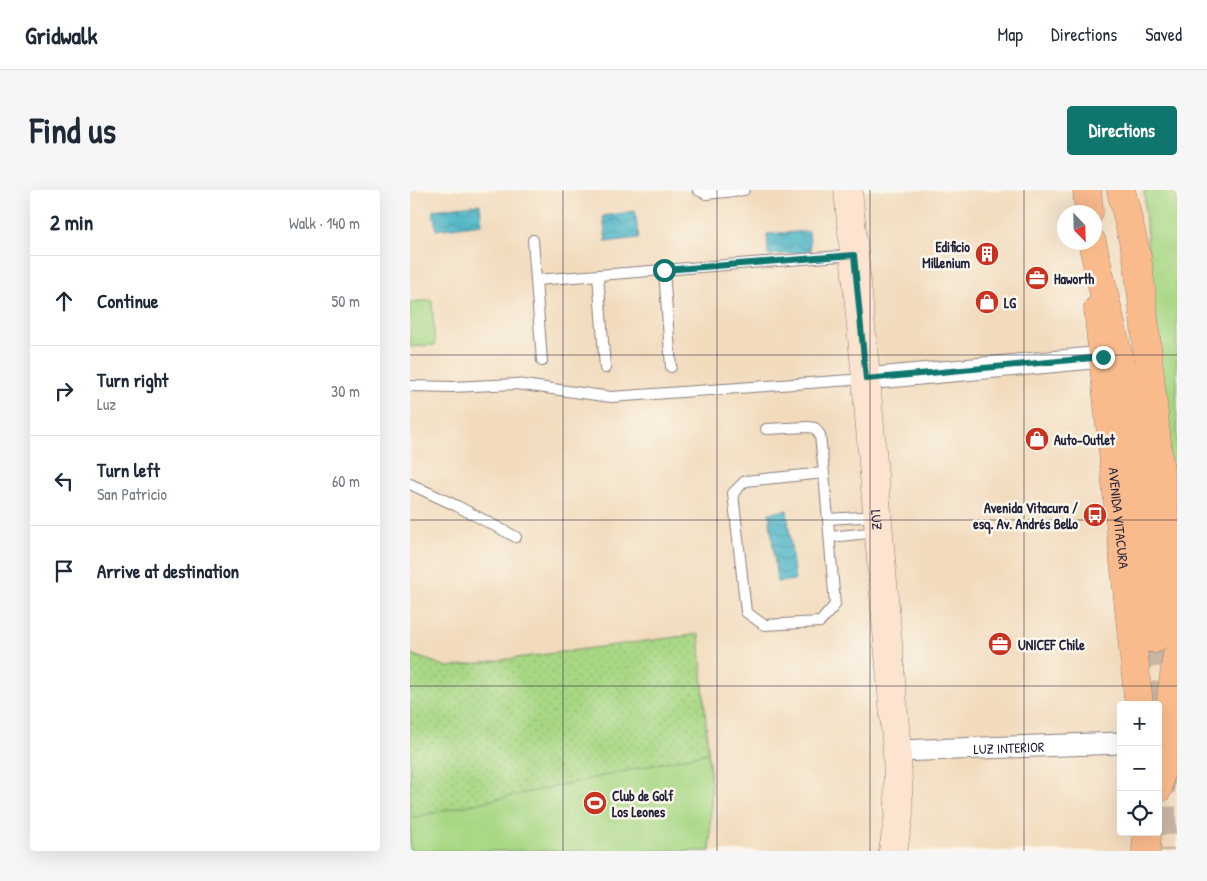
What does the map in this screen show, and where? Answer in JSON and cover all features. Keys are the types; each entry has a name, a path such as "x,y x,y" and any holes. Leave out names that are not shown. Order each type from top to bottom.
{"main road":[{"path":"1087,190 1088,205"},
{"path":"1121,190 1137,257 1141,289 1165,637"},
{"name":"AVENIDA VITACURA","path":"1093,250 1139,701"},
{"path":"1094,250 1120,362 1165,637"},
{"path":"1162,762 1177,655"}],"street":[{"name":"LUZ","path":"848,190 897,751 899,815 893,851"},
{"path":"866,379 1103,357"},
{"name":"LUZ INTERIOR","path":"897,751 1117,742"}],"lane":[{"path":"698,190 706,194 744,190"},
{"path":"533,240 542,361"},
{"path":"536,280 854,255"},
{"path":"664,270 671,367"},
{"path":"598,275 605,368"},
{"path":"410,386 452,387 516,384 611,397 866,379"},
{"path":"766,429 808,427 815,428 820,435 824,473 836,605 820,622 764,625 746,612 733,493 745,481 824,473"},
{"path":"410,484 458,506 516,537"},
{"path":"828,519 878,524"},
{"path":"830,537 878,524"}],"green space":[{"path":"1144,190 1177,190 1177,518 1154,352"},
{"path":"432,300 435,345 410,347 410,302"},
{"path":"699,634 711,787 710,851 410,851 410,654 448,667"},
{"name":"Club de Golf Los Leones","path":"708,753 711,787 710,851 410,851 410,818"}],"water":[{"path":"480,204 482,224 436,230 433,210"},
{"path":"635,211 639,238 606,242 603,216"},
{"path":"809,231 811,252 768,255 767,234"},
{"path":"787,510 795,580 777,582 769,513"}],"tunnel":[{"path":"1154,639 1159,710 1163,851"}],"place":[{"name":"Edificio Millenium","path":"987,254"},
{"name":"Haworth","path":"1037,278"},
{"name":"LG","path":"987,302"},
{"name":"Auto-Outlet","path":"1037,439"},
{"name":"Avenida Vitacura / esq. Av. Andrés Bello","path":"1095,515"},
{"name":"UNICEF Chile","path":"1000,644"},
{"name":"Club de Golf Los Leones","path":"595,803"}],"route":[{"path":"664,270 854,255 866,379 1103,357"}]}
